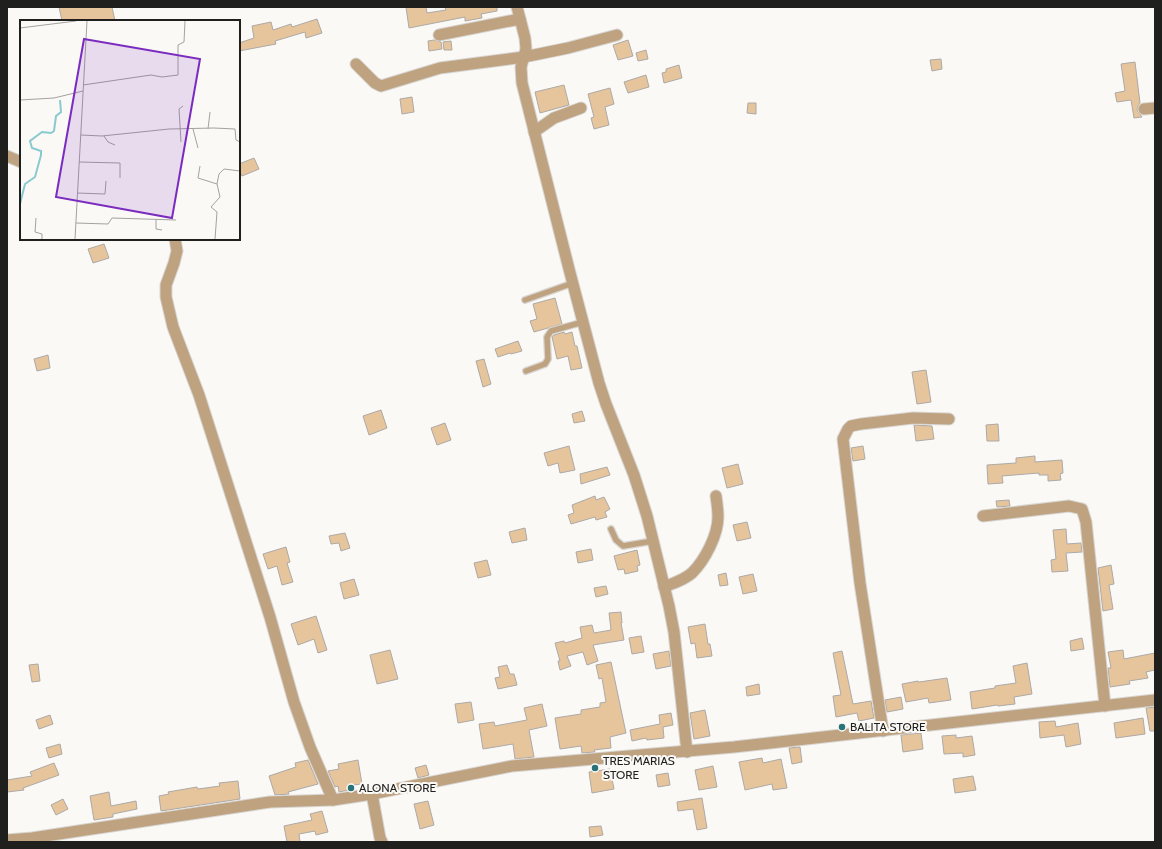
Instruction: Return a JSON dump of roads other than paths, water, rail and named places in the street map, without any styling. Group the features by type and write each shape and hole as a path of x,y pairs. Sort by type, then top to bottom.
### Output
{"street":[{"path":"517,7 525,38 524,57 521,67 522,83 534,132 604,397 634,475 653,541 669,606 674,632 687,752"},
{"path":"439,35 520,19"},
{"path":"356,64 375,83 381,86 440,68 524,57 568,48 617,35"},
{"path":"534,132 554,118 581,108"},
{"path":"7,156 20,162"},
{"path":"175,240 177,251 166,285 166,297 173,327 198,396 265,602 294,702 310,747 333,800"},
{"path":"883,730 860,583 842,439 851,426 861,424 913,418 949,419"},
{"path":"664,587 682,579 692,572 706,554 716,530 718,517 716,496"},
{"path":"983,516 1069,506 1082,509 1086,522 1106,706"},
{"path":"7,840 32,838 270,802 333,800 372,794 512,766 687,752 1155,700"},
{"path":"372,794 382,842"}],"lane":[{"path":"525,300 573,283"},
{"path":"526,371 545,364 548,359 547,338 551,331 583,322"},
{"path":"611,529 616,540 623,546 653,541"}],"place":[{"name":"BALITA STORE","path":"842,727"},
{"name":"TRES MARIAS STORE","path":"595,768"},
{"name":"ALONA STORE","path":"351,788"}]}
